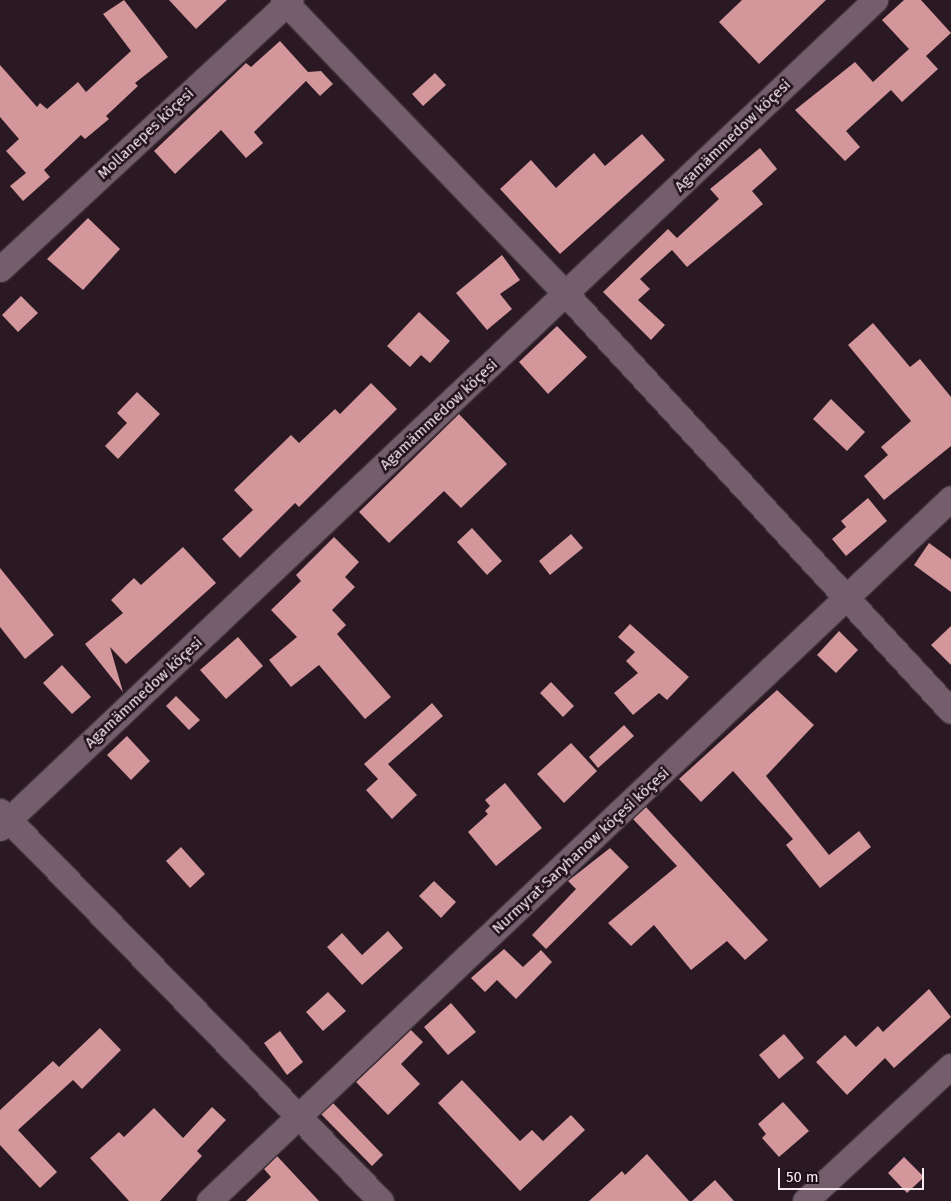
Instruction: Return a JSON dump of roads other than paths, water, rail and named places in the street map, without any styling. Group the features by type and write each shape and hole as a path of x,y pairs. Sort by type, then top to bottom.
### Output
{"street":[{"name":"Agamämmedow köçesi","path":"3,819 566,295 876,0"},
{"path":"287,1 566,295 846,601 951,711"},
{"name":"Mollanepes köçesi","path":"0,269 287,1"},
{"name":"Nurmyrat Saryhanow köçesi köçesi","path":"210,1201 846,601 951,498"},
{"path":"3,819 300,1116 381,1201"},
{"path":"805,1201 951,1066"}]}
